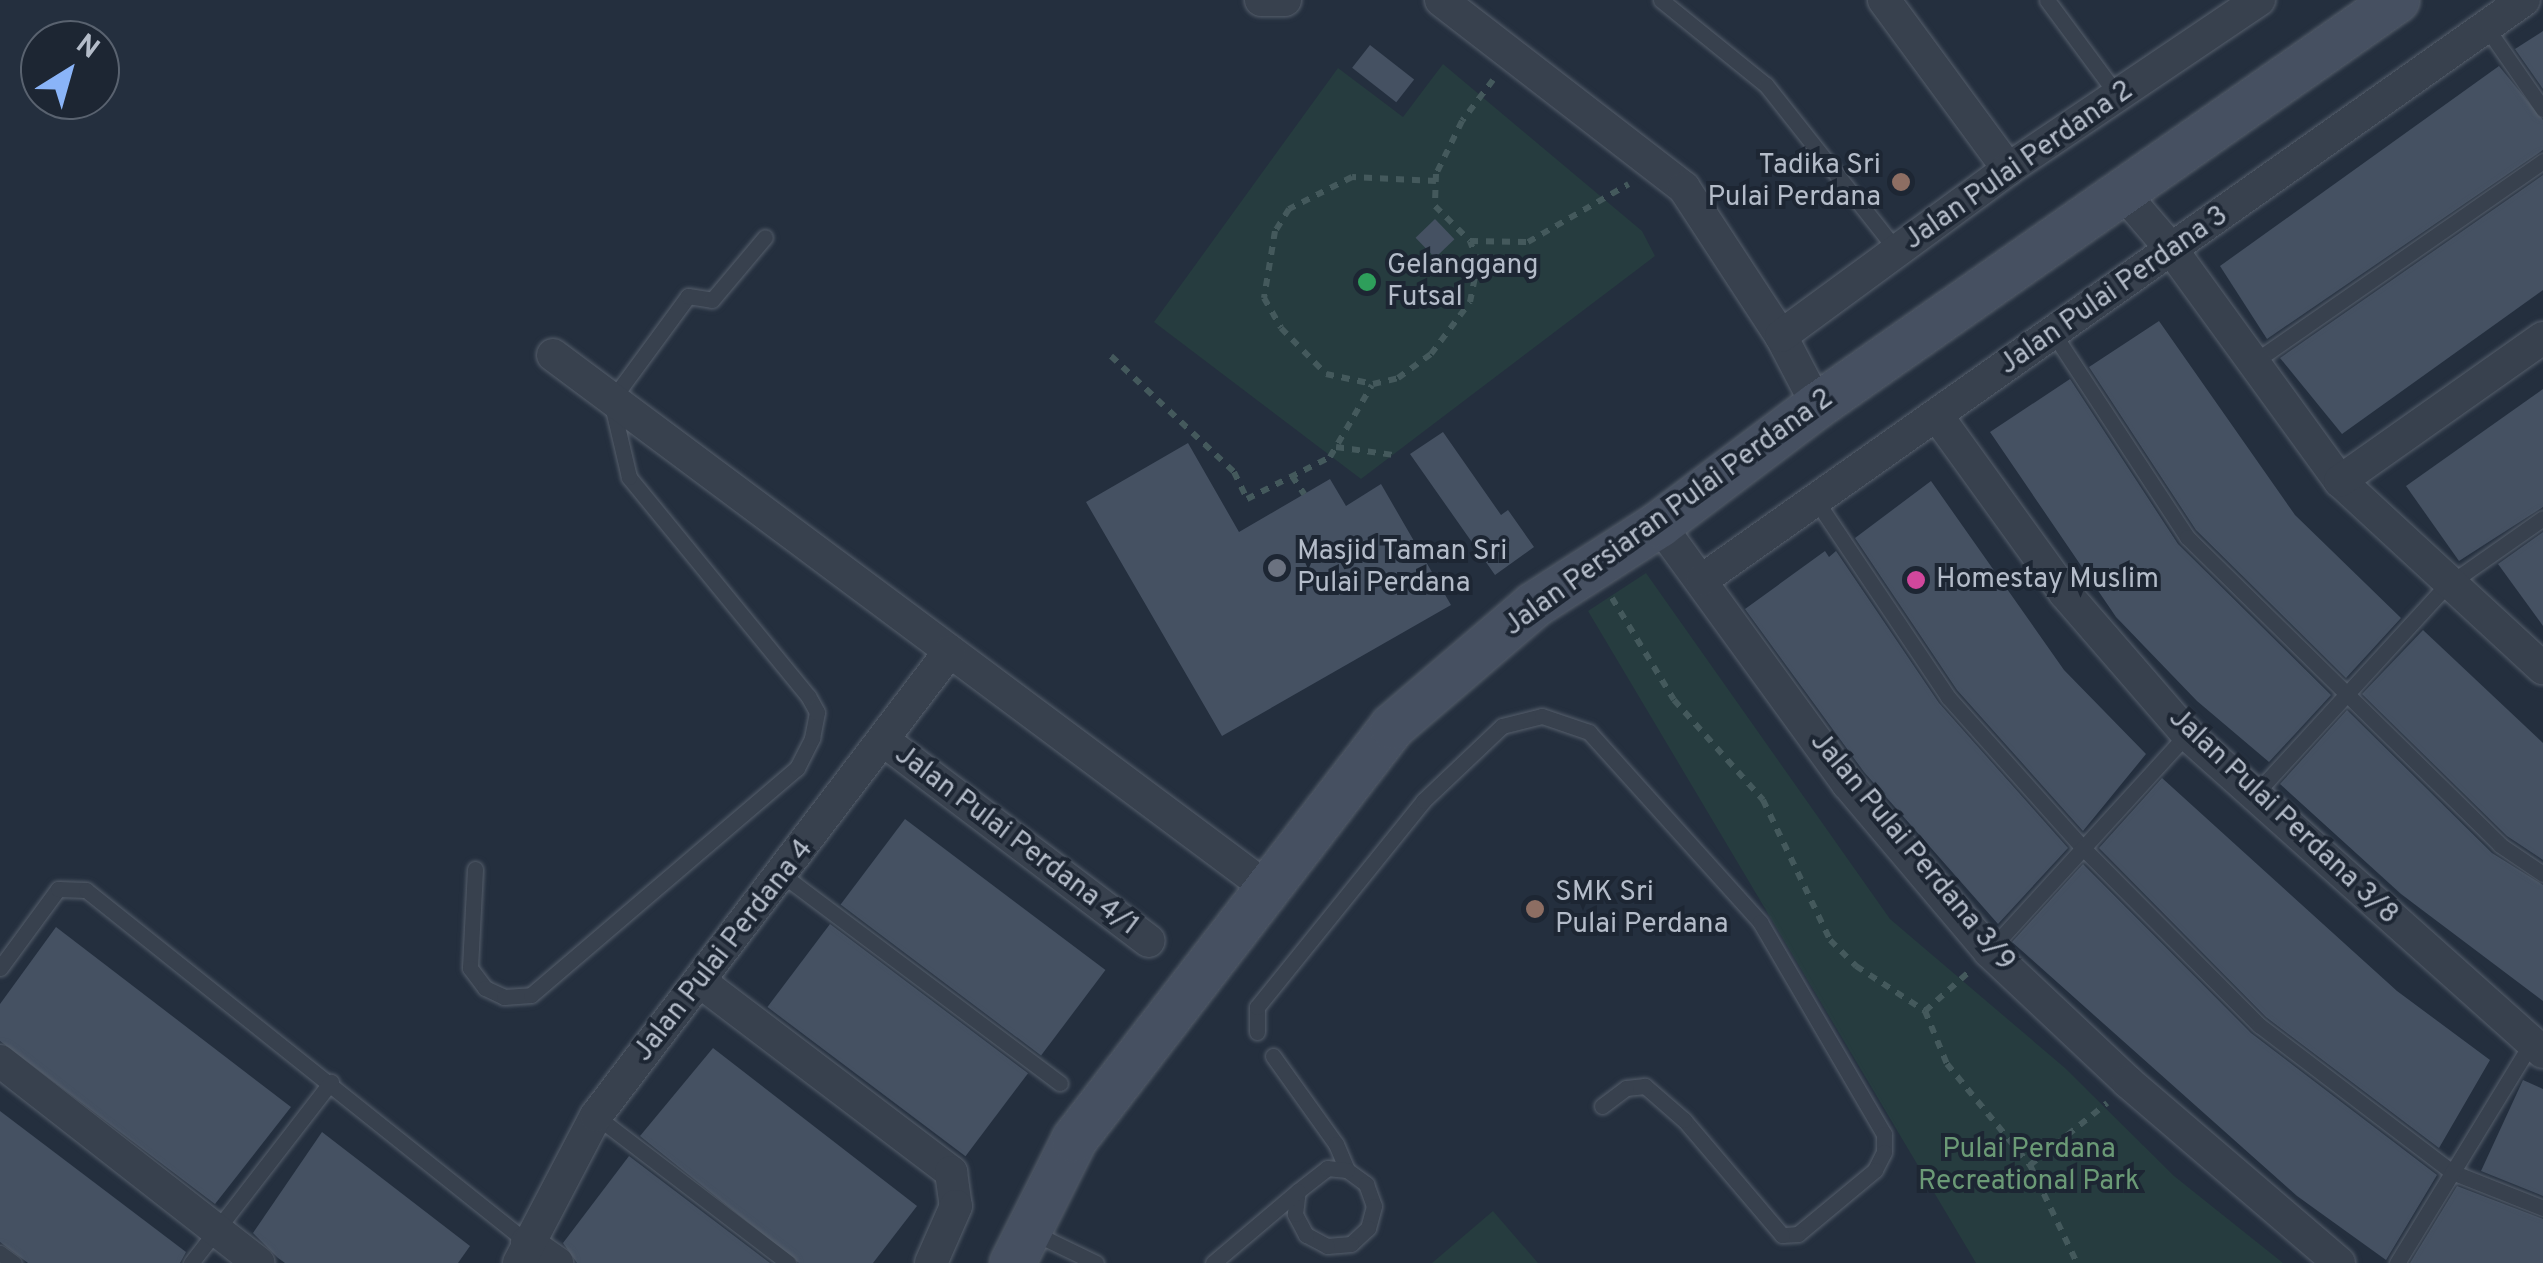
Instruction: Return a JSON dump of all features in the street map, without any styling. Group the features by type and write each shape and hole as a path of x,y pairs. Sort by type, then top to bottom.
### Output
{"street":[{"path":"1261,0 1285,0"},
{"path":"1441,0 1684,188 1781,336 1817,405"},
{"path":"1884,0 2008,169"},
{"name":"Jalan Pulai Perdana 2","path":"1781,336 2008,169 2118,96 2222,11 2259,0"},
{"name":"Jalan Persiaran Pulai Perdana 2","path":"1018,1245 1074,1139 1392,726 1534,605 1659,524 1817,405 2124,194 2396,0"},
{"name":"Jalan Pulai Perdana 3","path":"1702,580 1813,496 1938,417 2524,0"},
{"path":"2124,194 2172,250 2250,364 2340,481 2446,586 2543,668"},
{"path":"2340,481 2543,338"},
{"path":"552,355 1266,886"},
{"name":"Jalan Pulai Perdana 3/8","path":"1938,417 2065,592 2188,734 2257,792 2536,1049"},
{"name":"Jalan Pulai Perdana 3/9","path":"1659,524 1848,784 1988,951 2128,1082 2339,1263"},
{"name":"Jalan Pulai Perdana 4","path":"523,1252 596,1116 784,876 950,651"},
{"name":"Jalan Pulai Perdana 4/1","path":"884,740 1149,942"},
{"path":"702,983 951,1172 956,1206 933,1256"},
{"path":"0,1061 259,1263"},
{"path":"523,1252 557,1263"}],"lane":[{"path":"1660,0 1766,85 1897,251"},
{"path":"2048,0 2118,96"},
{"path":"2486,27 2543,109"},
{"path":"2250,364 2543,162"},
{"path":"475,869 470,968 485,988 504,997 531,996 797,768 812,738 817,712 808,696 629,477 611,401 688,296 712,300 765,236"},
{"path":"2054,333 2187,537 2500,845 2543,874"},
{"path":"1813,496 1948,697 2083,848 2260,1025 2452,1172 2543,1208"},
{"path":"2257,792 2446,586 2543,518"},
{"path":"1258,1032 1257,1007 1423,801 1502,726 1542,716 1589,732 1760,922 1884,1134 1884,1152 1875,1170 1798,1234 1782,1235 1684,1120 1645,1086 1626,1088 1602,1106"},
{"path":"1988,951 2188,734"},
{"path":"784,876 1060,1083"},
{"path":"0,968 52,896 77,886 330,1082 523,1252"},
{"path":"2397,1263 2452,1172 2536,1049"},
{"path":"1272,1056 1336,1144 1347,1170"},
{"path":"191,1263 330,1082"},
{"path":"596,1116 788,1263"},
{"path":"1213,1263 1298,1191 1328,1168 1347,1170 1366,1184 1374,1206 1368,1228 1351,1244 1327,1246 1306,1235 1295,1214 1298,1191"},
{"path":"1018,1245 1096,1263"},
{"path":"0,1253 14,1263"}],"path":[{"path":"1436,180 1352,177 1290,209 1275,231 1264,298 1281,328 1326,374 1373,384 1398,378 1431,354 1470,302 1478,262 1470,240 1436,206 1436,180 1462,120 1512,55"},
{"path":"1470,240 1528,242 1606,201 1654,165"},
{"path":"1111,356 1234,472 1247,499 1330,457 1373,384"},
{"path":"1336,447 1394,454"},
{"path":"1292,476 1304,494"},
{"path":"1590,569 1674,700 1763,800 1830,940 1856,966 1925,1011 1947,1064 2030,1166 2077,1263"},
{"path":"1925,1011 1988,951"},
{"path":"2030,1166 2128,1082"}],"green space":[{"path":"1443,64 1642,231 1655,256 1361,479 1154,322 1338,68 1403,117"},
{"name":"Pulai Perdana Recreational Park","path":"1646,573 1890,919 2065,1068 2174,1176 2283,1263 1976,1263 1588,611"},
{"path":"1493,1211 1538,1263 1432,1263"}],"building":[{"path":"2543,31 2543,89 2515,49"},
{"path":"1370,45 1414,79 1396,102 1352,68"},
{"path":"2499,66 2543,120 2543,150 2267,339 2220,266"},
{"path":"2543,175 2543,290 2342,434 2280,358"},
{"path":"1435,219 1454,239 1435,258 1416,238"},
{"path":"2159,321 2295,515 2401,618 2346,678 2196,530 2089,367"},
{"path":"2070,379 2178,544 2331,695 2269,762 2197,701 2116,617 1990,432"},
{"path":"2543,389 2543,507 2459,561 2406,486"},
{"path":"1443,432 1501,515 1508,510 1534,547 1495,575 1410,454"},
{"name":"Masjid Taman Sri Pulai Perdana","path":"1188,443 1239,532 1330,479 1346,506 1381,484 1451,605 1222,736 1086,502"},
{"path":"1931,481 2064,670 2146,754 2083,831 1957,690 1855,538"},
{"path":"2543,532 2543,626 2498,564"},
{"path":"1825,551 1829,557 1836,551 1939,703 2068,848 1998,924 1864,772 1745,609"},
{"path":"2423,630 2543,743 2543,860 2507,836 2362,694"},
{"path":"2347,710 2492,853 2543,885 2543,1001 2401,894 2280,784"},
{"path":"2162,778 2397,991 2490,1060 2439,1148 2266,1017 2099,848"},
{"path":"905,819 1105,970 1041,1056 841,904"},
{"path":"2083,864 2251,1033 2437,1175 2386,1260 2297,1196 2012,942"},
{"path":"830,924 1028,1073 965,1156 767,1007"},
{"path":"56,927 291,1107 215,1204 0,1041 0,1004"},
{"path":"713,1048 917,1206 873,1263 799,1263 640,1136"},
{"path":"2523,1080 2543,1089 2543,1196 2481,1171"},
{"path":"0,1111 186,1252 180,1263 28,1263 0,1242"},
{"path":"322,1132 470,1246 458,1263 285,1263 278,1258 253,1233"},
{"path":"629,1156 770,1263 577,1263 563,1243"},
{"path":"2457,1186 2543,1219 2543,1263 2410,1263"}],"place":[{"name":"Tadika Sri Pulai Perdana","path":"1901,182"},
{"name":"Gelanggang Futsal","path":"1367,282"},
{"name":"Masjid Taman Sri Pulai Perdana","path":"1277,568"},
{"name":"Homestay Muslim","path":"1916,580"},
{"name":"SMK Sri Pulai Perdana","path":"1535,909"}]}
